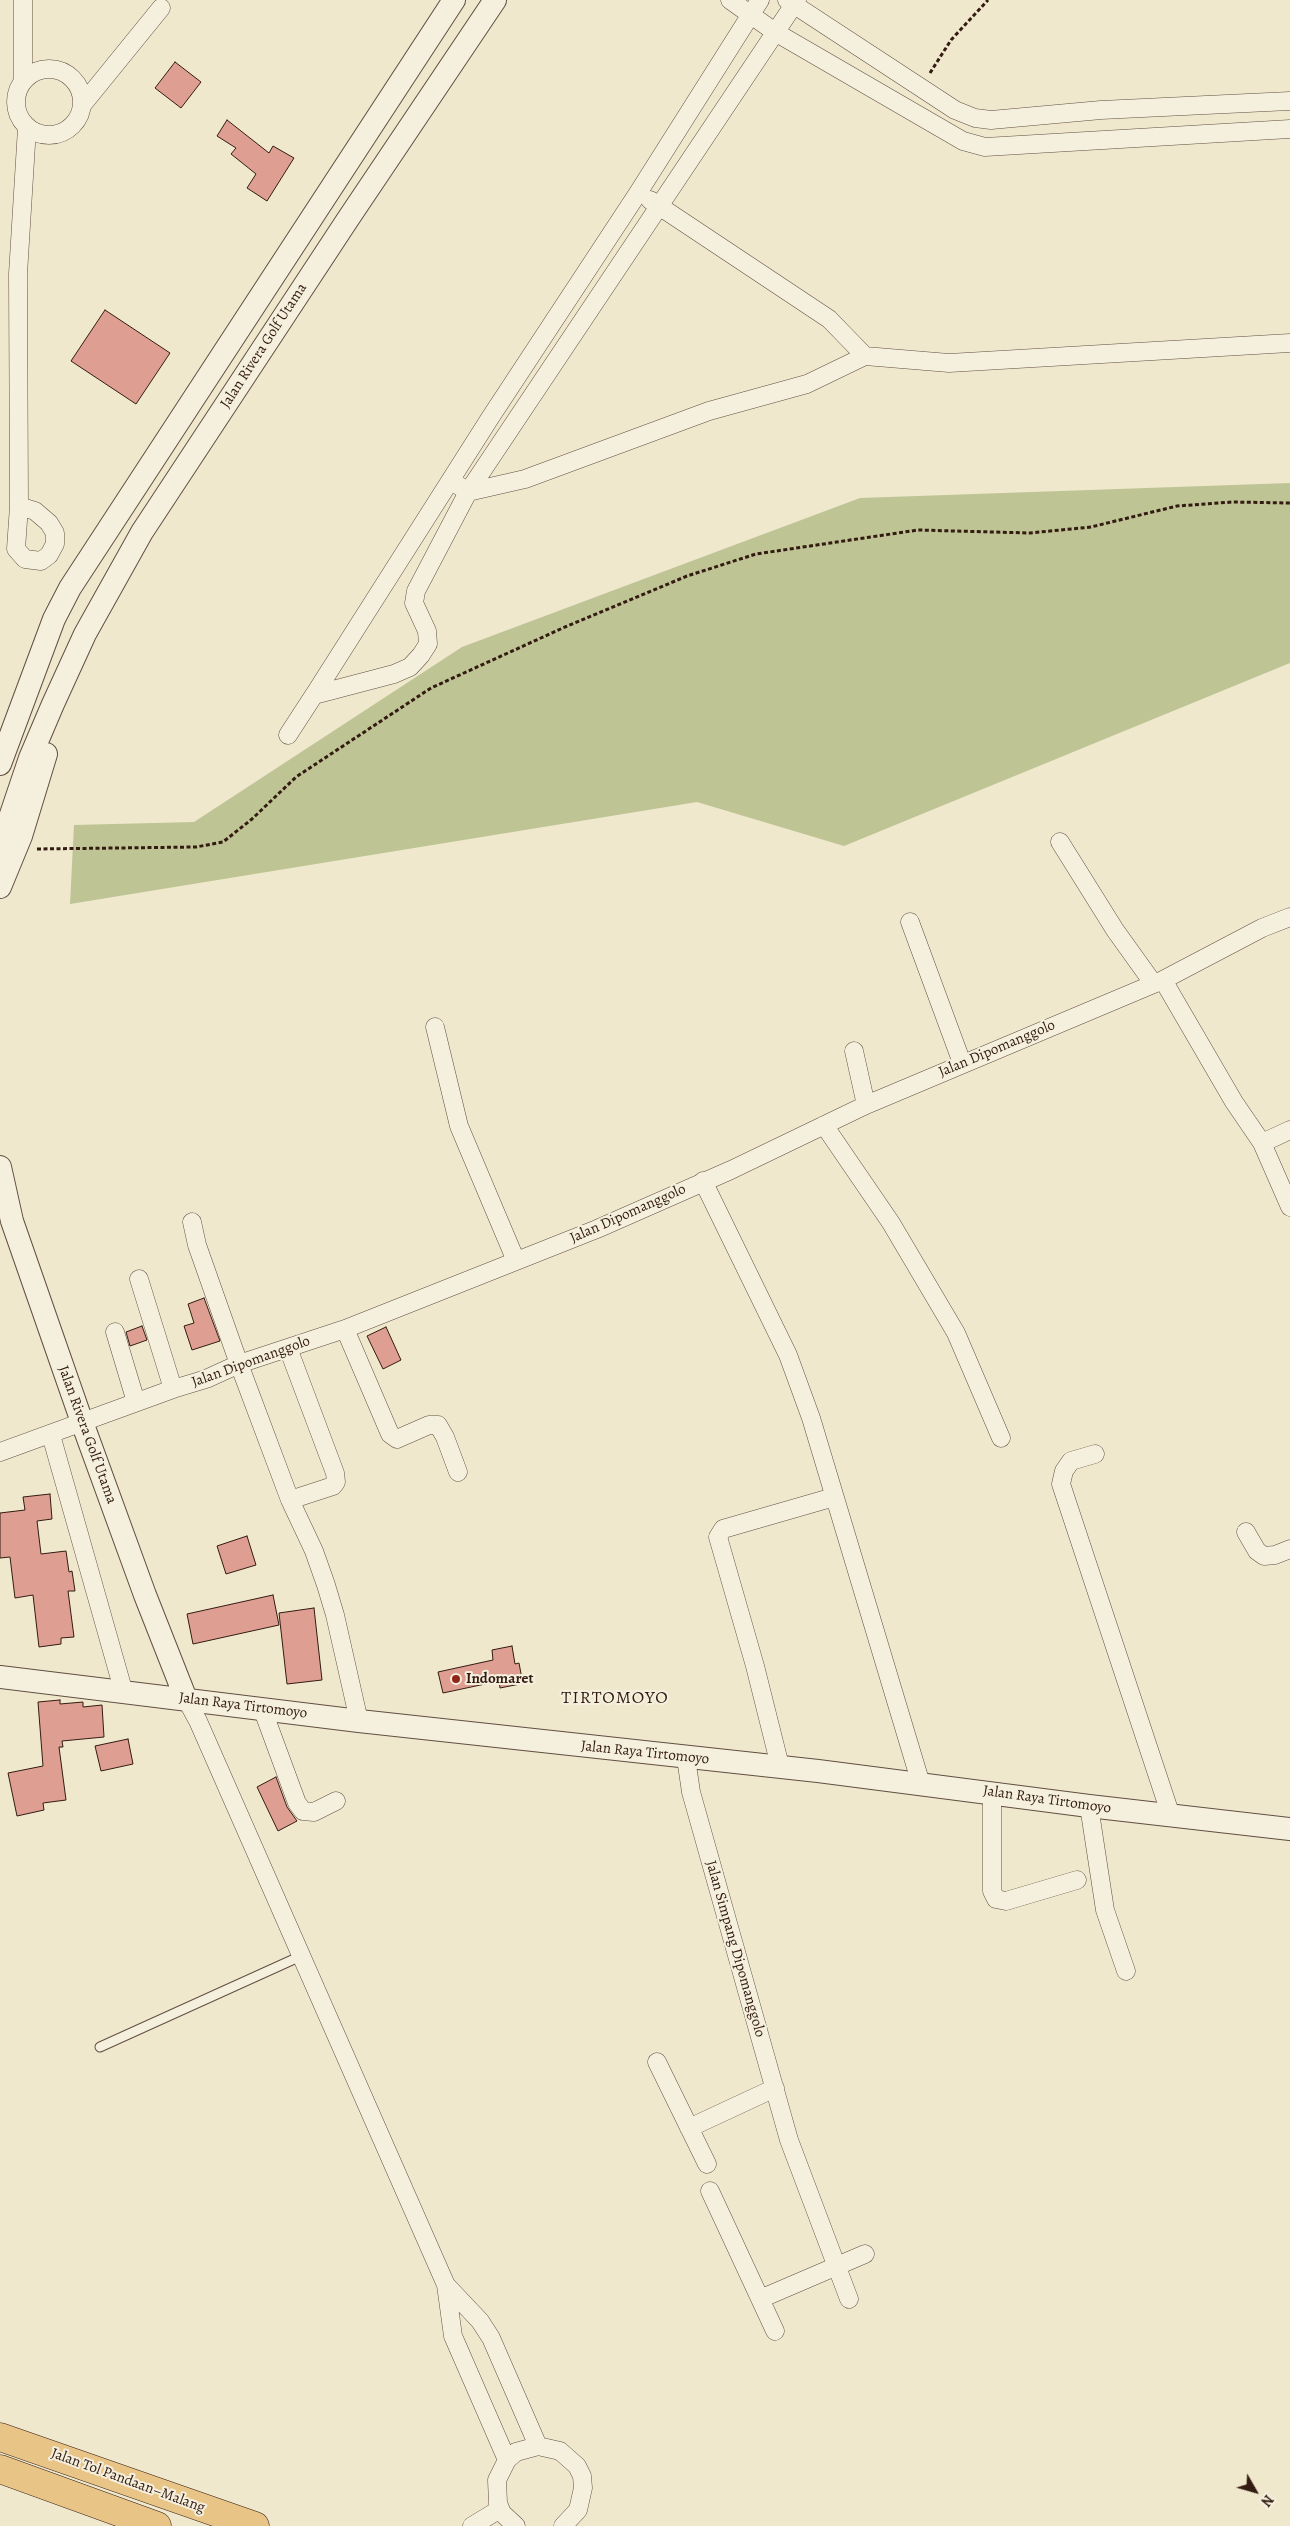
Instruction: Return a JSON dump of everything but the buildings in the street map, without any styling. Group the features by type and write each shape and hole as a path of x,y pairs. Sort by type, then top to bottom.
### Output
{"highway":[{"name":"Jalan Tol Pandaan–Malang","path":"0,2437 255,2526"},
{"path":"0,2469 157,2526"}],"street":[{"path":"23,0 23,81"},
{"name":"Jalan Rivera Golf Utama","path":"0,764 54,619 70,588 454,0"},
{"name":"Jalan Rivera Golf Utama","path":"0,887 8,848 44,765 53,704 85,634 142,532 495,0"},
{"path":"730,0 755,7 775,32 963,141 985,147 1290,129"},
{"path":"314,695 394,674 410,666 421,655 428,644 427,631 414,603 416,590 468,492 775,32 793,2 954,110 975,118 991,120 1100,110 1290,101"},
{"path":"288,735 452,481 490,418 638,193 755,7"},
{"path":"27,128 42,134 61,133 76,122 83,104 161,8"},
{"path":"19,506 18,284 27,128 16,108 18,90 23,81 38,70 47,68 66,72 79,86 83,104"},
{"path":"1020,118 1022,145"},
{"path":"638,193 659,205 829,319 865,356"},
{"path":"452,481 468,492 525,479 709,411 807,384 865,356 949,363 1290,344"},
{"path":"54,619 85,634"},
{"name":"Jalan Rivera Golf Utama","path":"0,818 29,722 25,693"},
{"path":"1060,842 1115,930 1158,982 1262,1143 1290,1207"},
{"name":"Jalan Dipomanggolo","path":"0,1452 51,1435 136,1402 206,1379 239,1364 345,1329 597,1229 703,1180 731,1170 866,1105 1158,982 1262,928 1290,917"},
{"path":"910,922 962,1063"},
{"path":"435,1028 459,1126 516,1261"},
{"path":"854,1051 866,1105"},
{"path":"824,1124 891,1223 956,1333 1000,1438"},
{"path":"1262,1143 1290,1130"},
{"name":"Jalan Rivera Golf Utama","path":"0,1167 12,1221 82,1422 145,1595 186,1699"},
{"path":"703,1180 788,1355 812,1418 921,1784"},
{"path":"192,1222 197,1245 239,1364 290,1500 314,1551 326,1585 335,1614 359,1721"},
{"path":"139,1279 173,1389"},
{"path":"345,1329 390,1434 397,1439 429,1424 438,1425 445,1436 458,1472"},
{"path":"115,1332 136,1402"},
{"path":"288,1348 335,1473 336,1482 332,1486 290,1500"},
{"path":"51,1435 124,1693"},
{"path":"1095,1454 1071,1461 1064,1471 1061,1484 1171,1816"},
{"path":"780,1766 755,1666 718,1537 722,1529 834,1497"},
{"path":"1246,1532 1257,1551 1264,1556 1275,1555 1290,1549"},
{"name":"Jalan Raya Tirtomoyo","path":"0,1677 359,1721 686,1758 780,1766 1089,1806 1290,1829"},
{"path":"186,1699 198,1721 446,2285 453,2336 507,2460"},
{"path":"262,1708 298,1803 303,1811 314,1812 336,1802"},
{"name":"Jalan Simpang Dipomanggolo","path":"686,1758 694,1802 789,2140 849,2300"},
{"path":"992,1793 992,1890 996,1899 1006,1901 1077,1880"},
{"path":"1089,1806 1105,1910 1126,1971"},
{"path":"657,2062 706,2164"},
{"path":"689,2128 775,2088"},
{"path":"710,2191 775,2331"},
{"path":"760,2299 865,2254"},
{"path":"446,2285 480,2321 491,2338 538,2446"},
{"path":"516,2526 500,2508 496,2491 497,2480 507,2460 516,2452 538,2446 560,2451 573,2462 582,2476 583,2488 578,2510 563,2526"},
{"path":"472,2526 500,2508"}],"lane":[{"path":"100,2048 301,1956"}],"path":[{"path":"922,87 951,40 988,0"},
{"path":"8,848 196,847 223,842 252,819 296,777 431,688 565,627 687,576 756,554 918,530 1030,532 1091,527 1177,506 1233,502 1290,503"}],"green space":[{"path":"1290,483 1290,663 844,846 697,802 70,904 74,825 194,822 462,647 860,498"}],"place":[{"name":"Indomaret","path":"456,1679"}],"district":[{"name":"TIRTOMOYO","path":"615,1699"}]}
